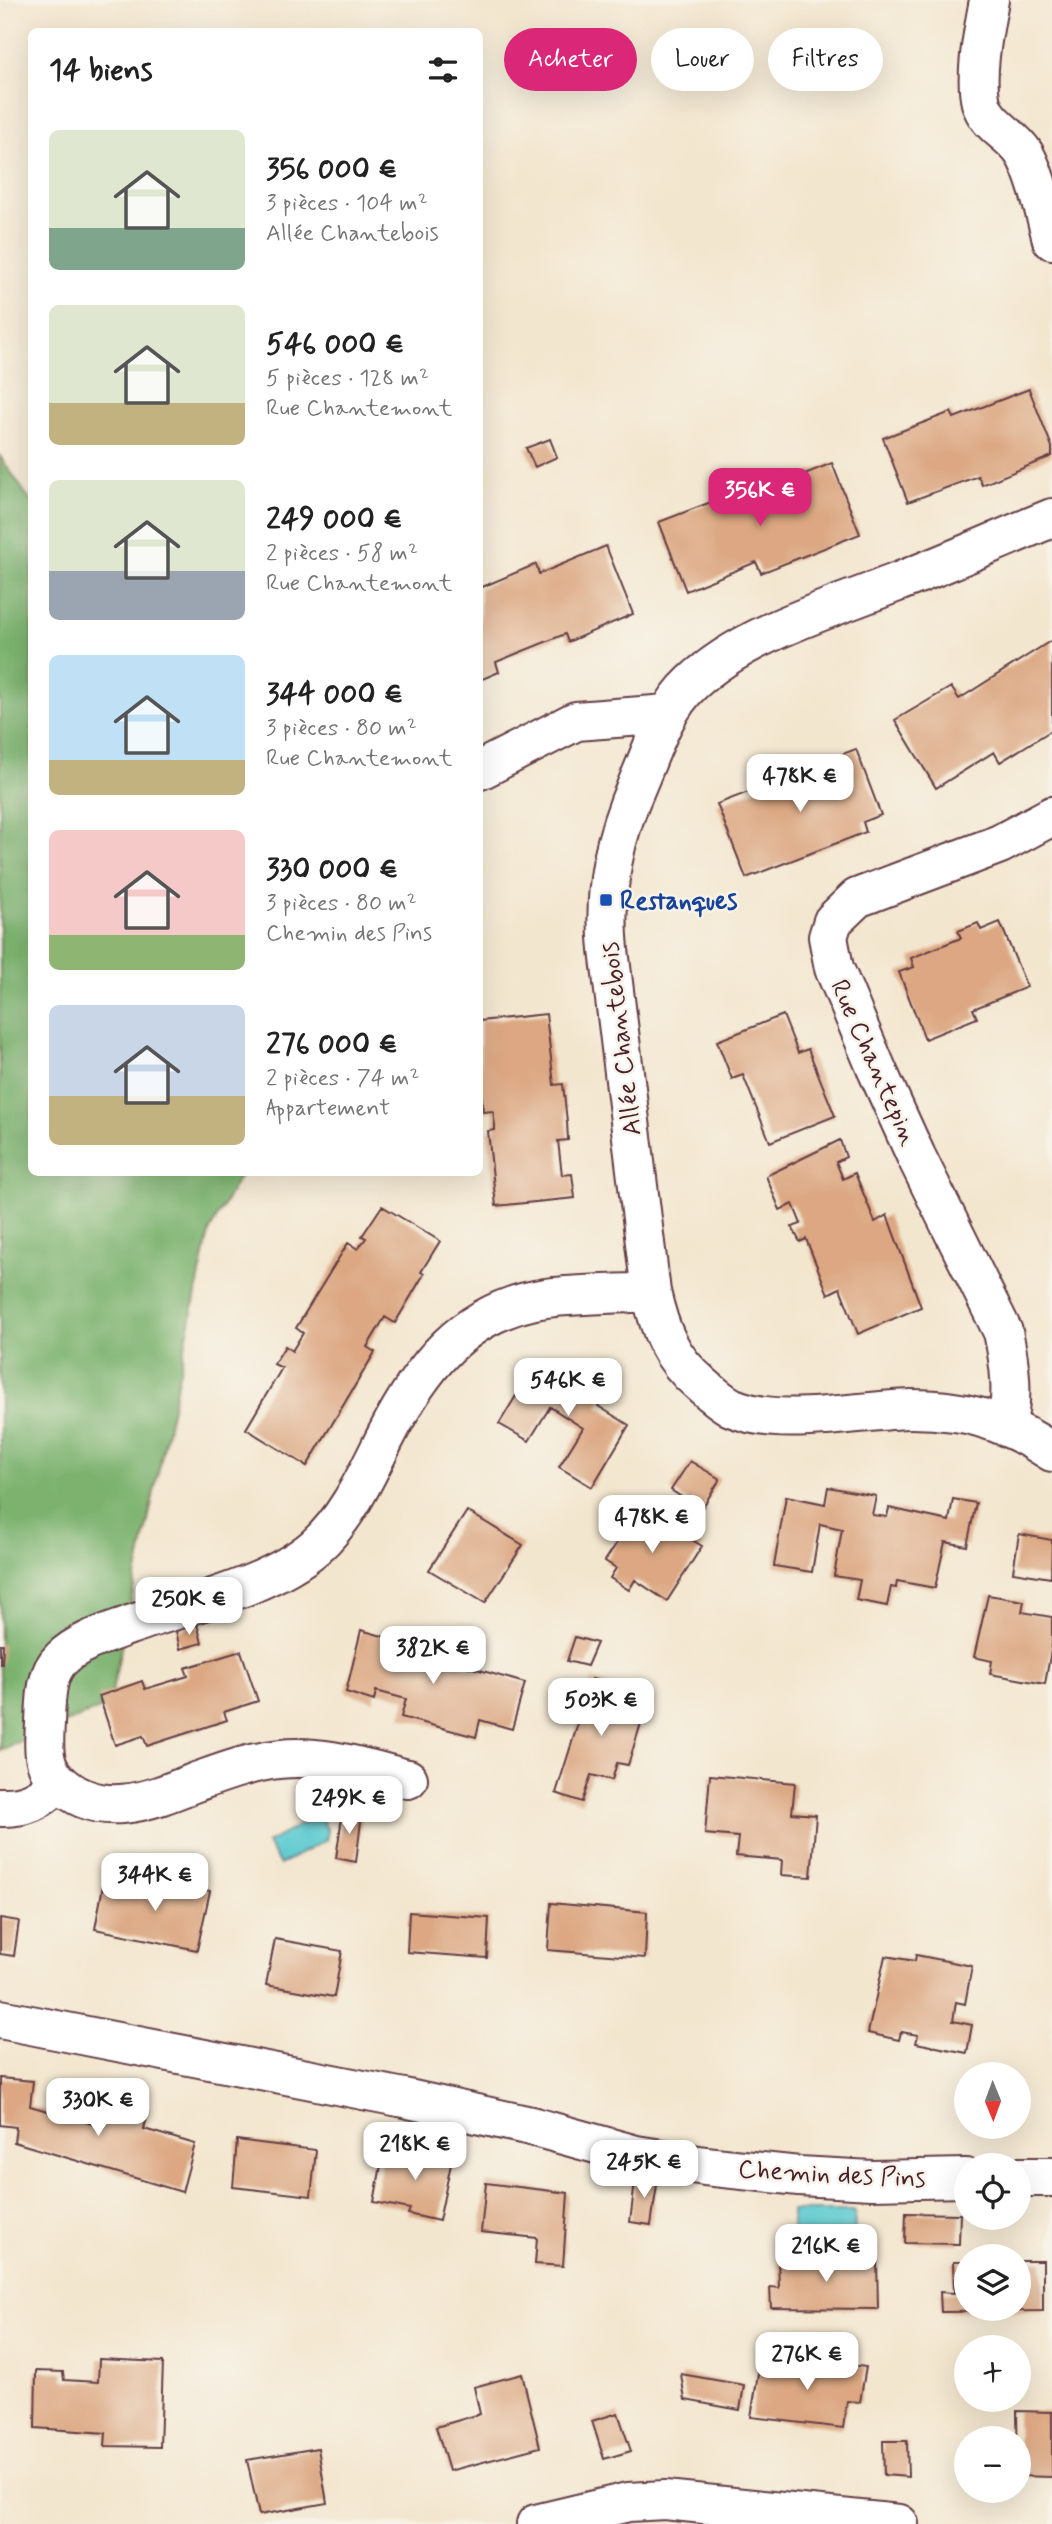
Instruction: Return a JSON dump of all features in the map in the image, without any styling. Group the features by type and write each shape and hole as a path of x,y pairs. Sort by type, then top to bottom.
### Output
{"street":[{"path":"989,0 982,34 979,88 981,104 987,117 1013,139 1025,155 1052,240"},
{"name":"Allée Chantebois","path":"1052,518 774,631 715,663 690,685 668,714 631,797 611,860 606,900 609,950 651,1292 658,1322 667,1344 696,1380 730,1406 752,1413 798,1417 912,1409 957,1412 1006,1427 1052,1452"},
{"path":"483,768 576,722 668,714"},
{"name":"Rue Chantepin","path":"1006,1427 1011,1381 1003,1332 916,1156 877,1070 834,968 828,937 833,921 857,898 1000,844 1052,816"},
{"path":"408,1779 337,1762 302,1757 282,1758 254,1762 135,1804 114,1805 78,1797 58,1782 48,1769 44,1742 47,1693 52,1672 61,1659 82,1644 249,1585 282,1571 314,1548 347,1507 405,1399 424,1371 440,1351 464,1333 501,1312 545,1298 651,1292"},
{"path":"0,1807 29,1804 50,1791 58,1782"},
{"name":"Chemin des Pins","path":"0,2018 404,2098 531,2126 647,2157 799,2176 872,2180 954,2178"},
{"path":"1031,2177 1052,2177"},
{"path":"536,2524 628,2502 665,2500 900,2524"}],"green space":[{"path":"0,456 28,497 28,1176 239,1176 209,1232 109,1705 0,1750"}],"water":[{"path":"319,1814 328,1831 326,1840 280,1865 267,1843"},
{"path":"792,2211 855,2211 854,2244 792,2242"}],"building":[{"path":"1029,389 1052,447 1052,456 982,485 978,476 908,502 883,438 951,412 954,418"},
{"path":"550,439 557,457 535,467 526,448"},
{"path":"832,463 860,534 761,573 756,562 686,591 659,522 729,495 733,503"},
{"path":"606,546 633,614 568,642 565,634 496,662 499,672 483,679 483,587 536,564 539,574"},
{"path":"1052,640 1052,730 1000,762 994,752 936,788 895,720 951,687 959,699"},
{"path":"856,749 881,815 863,822 866,832 746,878 717,804 785,778 787,783 822,770 818,763"},
{"path":"1000,922 1027,987 973,1009 977,1018 925,1039 899,972 914,967 911,958 961,938 958,931 978,923 981,930"},
{"path":"546,1014 554,1085 563,1084 567,1122 568,1140 558,1141 562,1175 572,1174 575,1198 496,1206 488,1131 495,1130 495,1125 493,1111 483,1112 483,1021"},
{"path":"783,1015 798,1053 808,1049 835,1116 770,1142 743,1075 732,1079 717,1041"},
{"path":"840,1140 846,1157 836,1162 843,1179 855,1173 875,1222 887,1215 921,1307 858,1334 840,1288 828,1294 806,1239 800,1242 792,1227 801,1224 793,1204 780,1210 766,1176"},
{"path":"382,1206 440,1241 395,1323 385,1317 367,1347 375,1352 307,1466 246,1429 282,1368 274,1364 285,1346 292,1351 303,1333 296,1328 316,1295 348,1243 358,1249 366,1238 362,1236"},
{"path":"537,1361 550,1370 555,1362 605,1393 598,1406 629,1425 592,1487 559,1467 583,1428 550,1407 529,1441 499,1424"},
{"path":"690,1461 720,1479 701,1510 671,1490"},
{"path":"828,1487 876,1496 872,1515 887,1517 889,1508 949,1521 953,1499 976,1503 967,1546 945,1542 935,1588 897,1581 896,1588 891,1587 887,1606 856,1600 860,1580 834,1576 842,1529 820,1524 812,1572 774,1566 786,1496 825,1504"},
{"path":"639,1508 702,1546 667,1601 635,1580 629,1590 610,1578 616,1568 605,1561"},
{"path":"467,1511 523,1545 485,1603 429,1570"},
{"path":"1019,1534 1052,1540 1051,1578 1013,1572"},
{"path":"988,1595 1024,1601 1022,1612 1052,1617 1052,1645 1045,1684 990,1674 992,1661 974,1657"},
{"path":"197,1624 202,1643 180,1649 176,1631"},
{"path":"361,1630 421,1647 419,1657 441,1662 444,1651 465,1658 462,1665 525,1683 512,1729 480,1720 476,1737 401,1717 406,1699 376,1691 374,1701 346,1692"},
{"path":"575,1637 597,1643 587,1666 567,1661"},
{"path":"0,1644 3,1644 2,1664 0,1664"},
{"path":"241,1651 258,1701 224,1712 227,1720 147,1746 143,1736 115,1745 99,1696 142,1681 145,1689 188,1676 185,1668"},
{"path":"592,1679 639,1692 632,1717 642,1720 628,1765 617,1763 612,1780 591,1775 582,1802 556,1793"},
{"path":"710,1775 795,1783 792,1813 816,1815 811,1877 781,1875 782,1860 736,1856 738,1837 705,1834"},
{"path":"343,1810 362,1813 356,1862 336,1858"},
{"path":"147,1878 210,1891 197,1950 95,1929 103,1886 145,1893"},
{"path":"551,1903 647,1912 645,1958 548,1950"},
{"path":"409,1912 489,1918 487,1958 407,1952"},
{"path":"0,1918 19,1921 14,1956 0,1954"},
{"path":"275,1939 342,1951 334,1997 266,1985"},
{"path":"916,1955 972,1966 965,2004 956,2002 953,2021 972,2025 967,2053 916,2043 918,2035 901,2032 899,2040 868,2033 885,1956 915,1961"},
{"path":"0,2078 33,2081 30,2106 103,2127 111,2101 148,2112 144,2129 195,2144 182,2192 14,2142 16,2127 0,2125"},
{"path":"237,2140 316,2150 311,2196 233,2187"},
{"path":"407,2145 453,2154 439,2221 408,2214 410,2209 374,2202 383,2155 404,2159"},
{"path":"636,2174 658,2178 651,2225 630,2222"},
{"path":"486,2183 568,2193 563,2266 535,2264 537,2238 481,2232"},
{"path":"906,2213 954,2214 954,2230 959,2230 959,2244 905,2243"},
{"path":"778,2258 877,2260 878,2309 771,2308 770,2287 779,2288"},
{"path":"1031,2261 1043,2261 1043,2311 1031,2311"},
{"path":"940,2292 954,2293 954,2312 941,2312"},
{"path":"803,2358 866,2367 860,2402 847,2401 843,2428 751,2417 760,2361 802,2368"},
{"path":"99,2359 163,2362 160,2447 105,2446 106,2433 35,2428 36,2371 63,2372 64,2380 98,2382"},
{"path":"522,2374 540,2447 449,2471 436,2427 480,2414 474,2387"},
{"path":"681,2374 744,2385 740,2410 685,2400"},
{"path":"1017,2412 1052,2412 1052,2477 1031,2476 1031,2426 1017,2426"},
{"path":"618,2413 631,2451 604,2459 592,2421"},
{"path":"883,2441 907,2441 908,2477 884,2475"},
{"path":"318,2448 327,2503 259,2515 247,2460"}],"place":[{"name":"Restanques","path":"606,900"}]}
